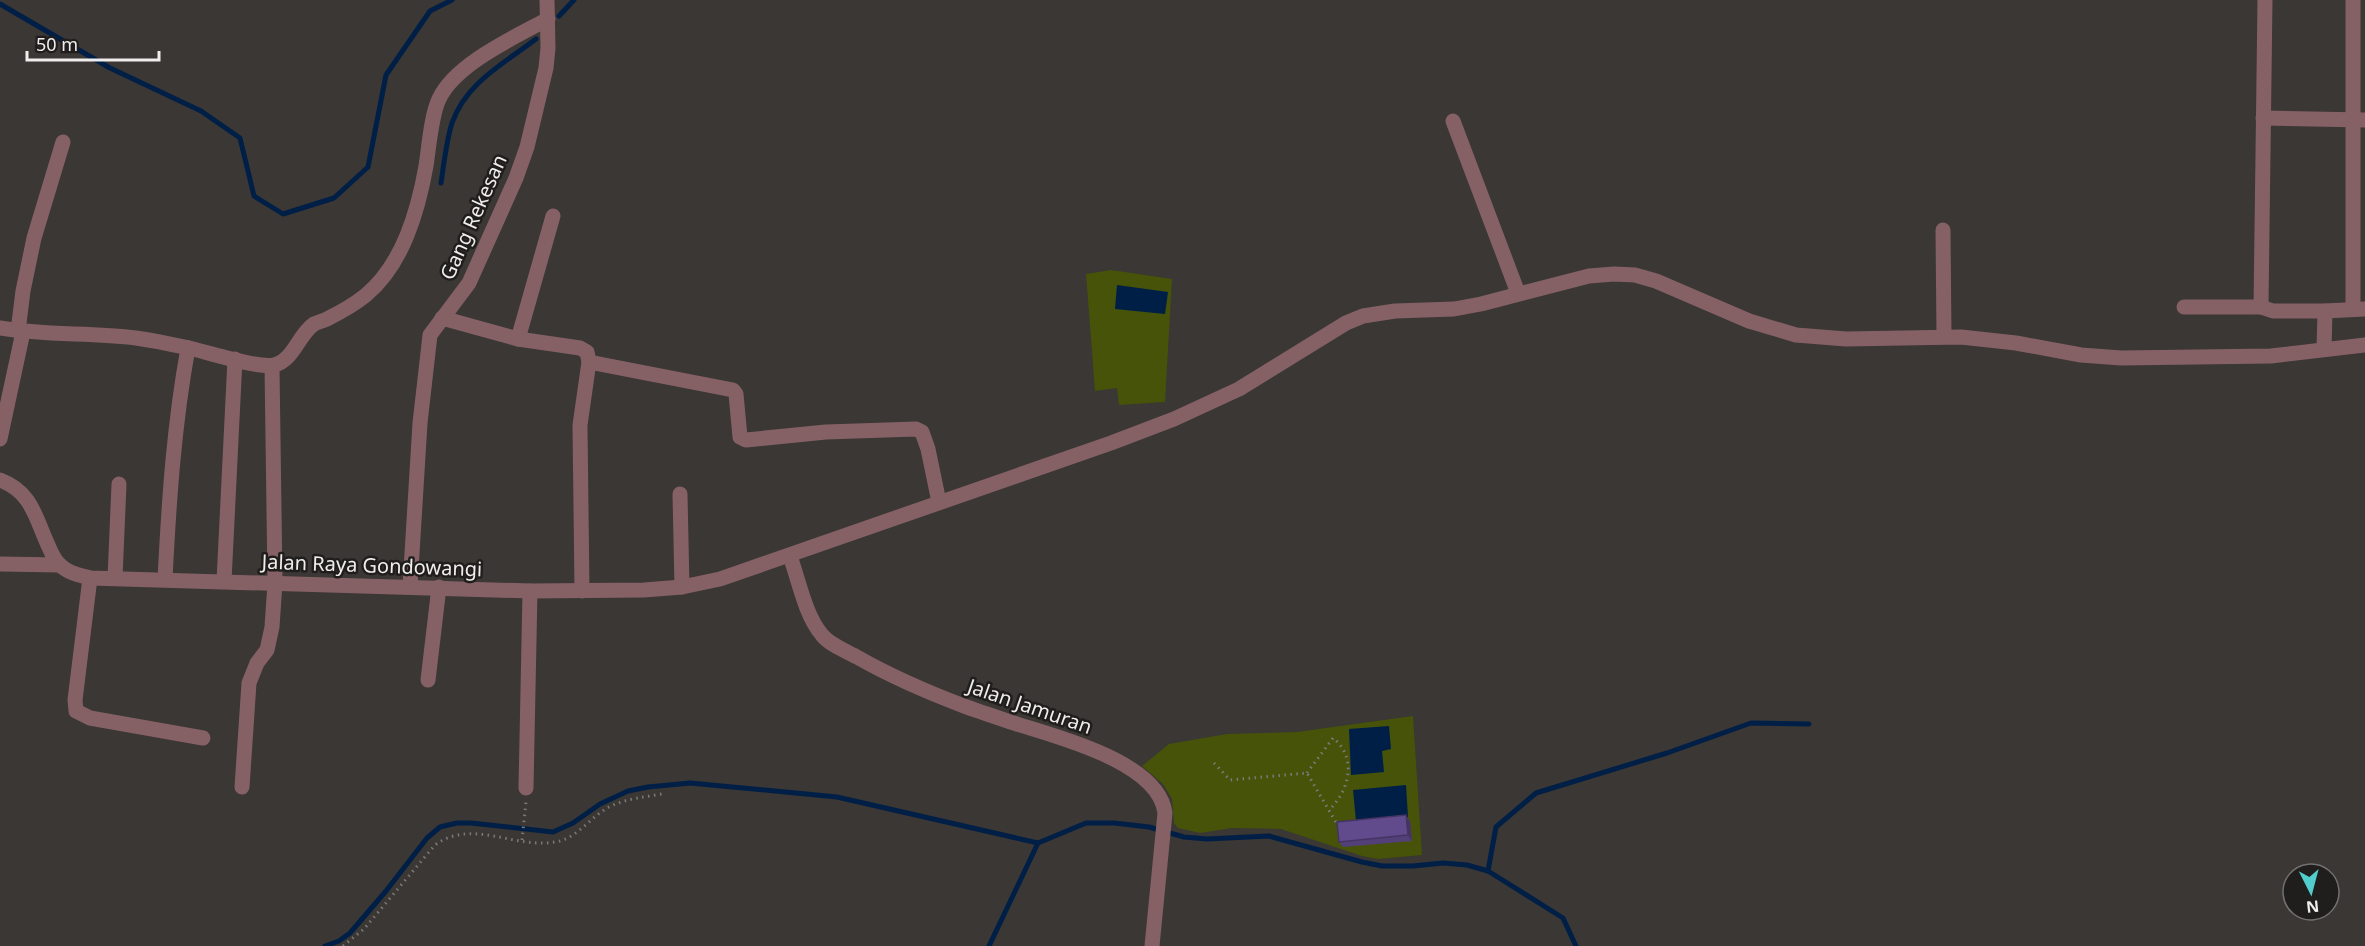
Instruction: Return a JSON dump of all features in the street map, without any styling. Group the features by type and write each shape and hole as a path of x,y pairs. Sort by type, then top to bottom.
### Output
{"street":[{"name":"Gang Rekesan","path":"410,586 420,423 430,335 469,283 519,168 541,92 548,48 547,0"},
{"path":"2261,307 2265,0"},
{"path":"2184,308 2261,307 2273,311 2359,309 2359,38 2353,0"},
{"path":"0,328 135,338 259,365 272,366 283,361 315,323 326,320 366,295 388,269 408,234 422,188 439,99 450,84 472,63 503,43 548,20"},
{"path":"2263,118 2359,119"},
{"path":"1453,121 1518,293"},
{"path":"0,439 21,331 23,291 34,238 63,142"},
{"path":"518,339 554,216"},
{"path":"1943,230 1944,336"},
{"name":"Jalan Raya Gondowangi","path":"60,565 69,571 90,578 530,591 682,587 720,579 1112,443 1174,419 1239,388 1346,323 1363,316 1395,311 1454,309 1589,276 1635,275 1656,281 1749,321 1796,335 1846,339 1944,336 2016,343 2081,355 2121,358 2271,356 2365,345"},
{"path":"2324,349 2325,311"},
{"path":"442,318 518,339 580,348 588,352 589,362 580,425 582,591"},
{"path":"165,579 170,476 178,401 188,348"},
{"path":"224,581 235,358"},
{"path":"589,362 733,390 736,394 740,437 746,440 826,432 916,429 922,432 928,450 939,502"},
{"path":"242,787 249,683 257,663 267,650 272,627 275,583 272,366"},
{"path":"0,480 11,484 23,494 35,514 52,555 60,565"},
{"path":"115,578 118,484"},
{"path":"680,494 682,587"},
{"name":"Jalan Jamuran","path":"790,555 814,624 824,637 915,688 1019,725 1075,741 1111,757 1155,788 1164,804 1165,813 1152,946"},
{"path":"0,564 60,565"},
{"path":"90,578 75,700 76,711 90,718 203,738"},
{"path":"428,680 439,587"},
{"path":"526,788 530,591"}],"path":[{"path":"1215,763 1230,780 1307,773 1333,738 1338,742 1346,758 1348,780 1339,801 1329,810"},
{"path":"1307,773 1337,824"},
{"path":"343,946 364,929 435,845 445,838 466,832 521,841 557,842 579,830 608,808 634,798 662,794"},
{"path":"521,841 525,823"}],"green space":[{"path":"1111,270 1172,279 1165,402 1119,405 1117,388 1095,391 1086,274"},
{"path":"1413,716 1422,855 1378,859 1362,856 1281,829 1232,828 1200,833 1178,828 1174,823 1172,799 1163,784 1142,766 1169,744 1227,734 1297,732"}],"water":[{"path":"1117,285 1168,292 1165,314 1115,309"},
{"path":"1389,726 1391,749 1382,751 1384,772 1351,775 1349,729"},
{"path":"1406,785 1408,817 1356,821 1353,790"}],"building":[{"path":"1406,815 1408,835 1339,842 1337,822"}],"waterway":[{"path":"0,4 110,68 201,111 240,138 254,196 283,214 334,198 368,167 386,75 430,11 452,0"},
{"path":"559,16 574,0"},
{"path":"441,183 452,123 458,109 476,85 487,75 536,39"},
{"path":"1488,871 1496,827 1536,793 1667,753 1751,723 1809,724"},
{"path":"325,946 339,941 350,933 427,838 440,827 471,823 553,832 573,823 600,804 628,791 690,783 837,797 1038,843 1086,823 1114,823 1149,827 1184,837 1207,839 1269,836 1382,866 1443,863 1467,865 1488,871 1563,918 1576,946"},
{"path":"989,946 1038,843"}]}
